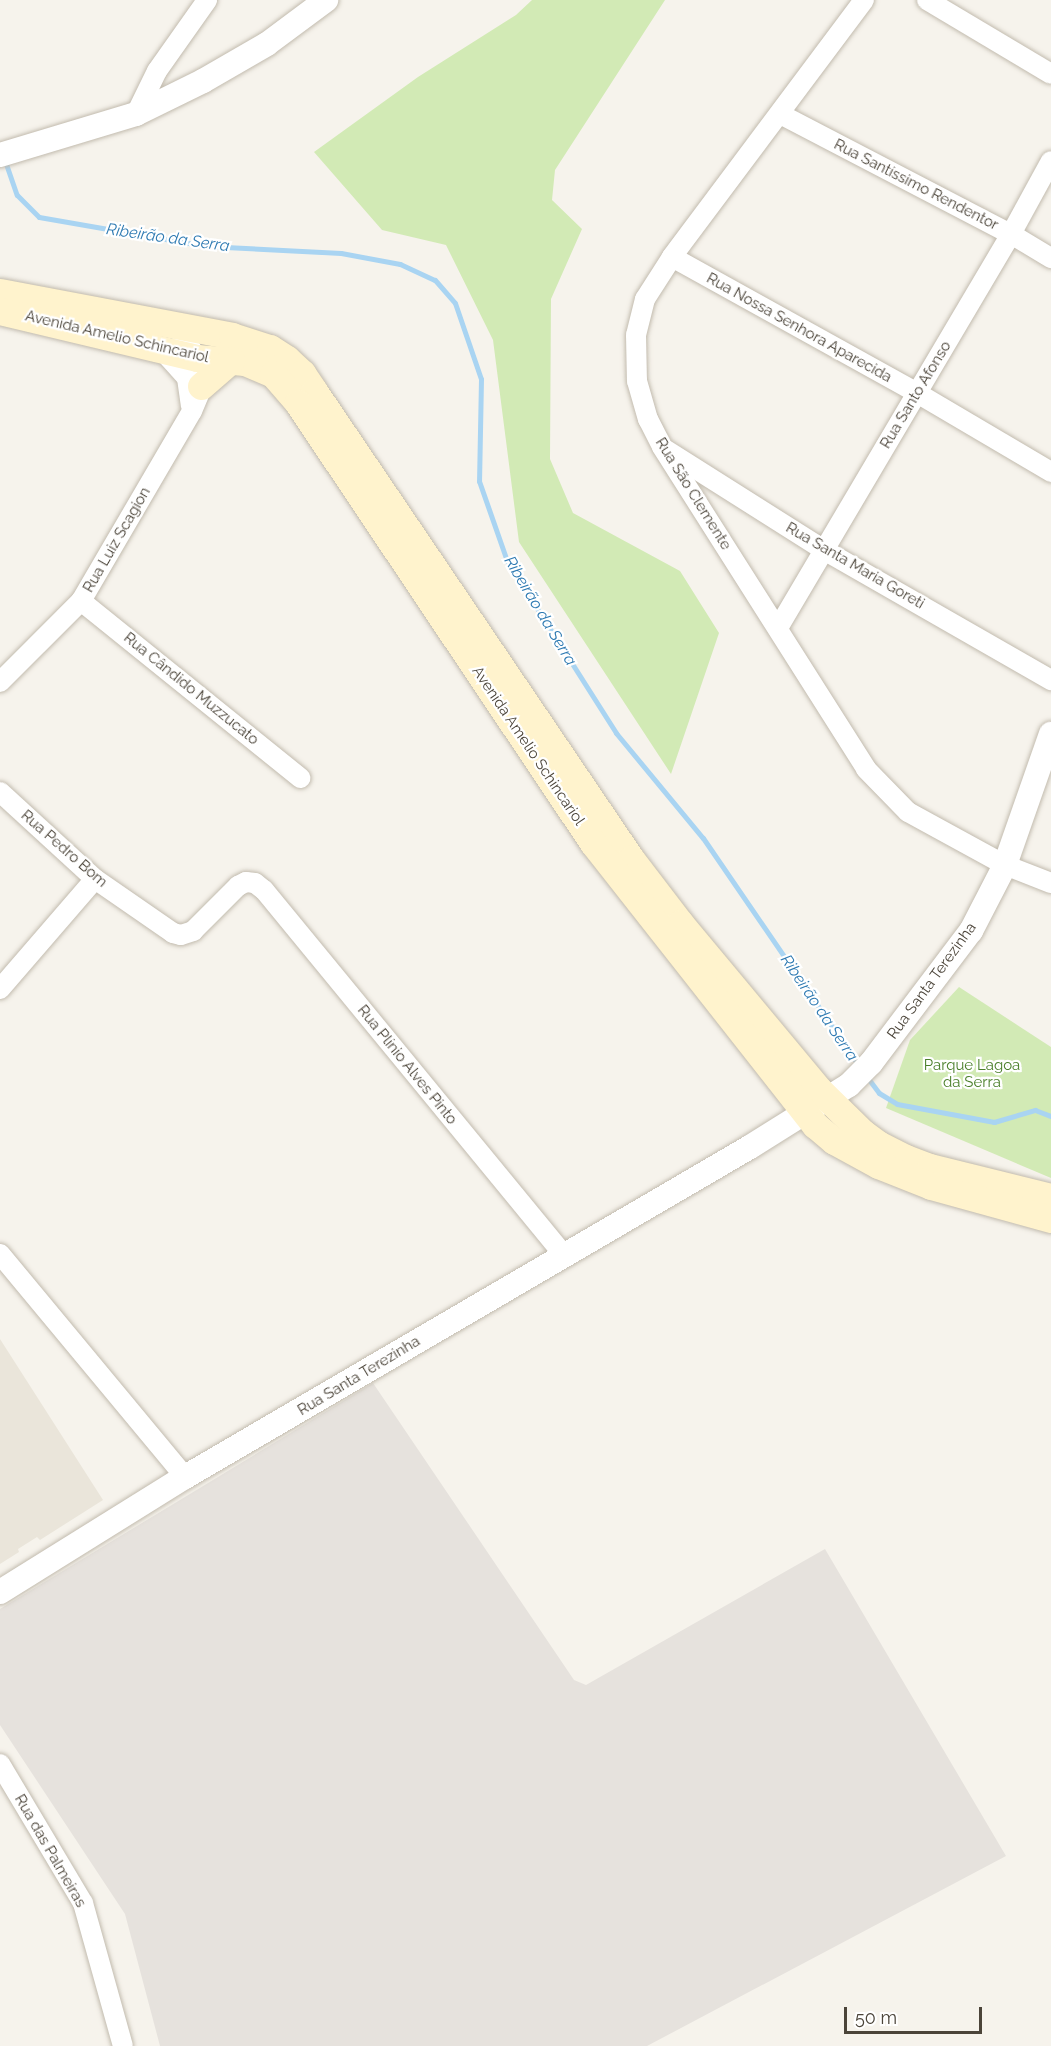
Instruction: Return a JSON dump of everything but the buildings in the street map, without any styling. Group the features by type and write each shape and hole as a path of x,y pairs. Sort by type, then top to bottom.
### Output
{"main road":[{"name":"Avenida Amelio Schincariol","path":"0,292 253,341 287,359 302,373 631,859 680,923 837,1095 878,1144 930,1167 1051,1197"},
{"name":"Avenida Amelio Schincariol","path":"0,311 197,358 231,360 261,367 288,389 593,843 837,1095 834,1142 930,1186 1051,1219"},
{"path":"201,386 231,360"}],"street":[{"path":"136,114 158,71 207,0"},
{"path":"0,155 136,114 203,81 267,44 326,0"},
{"name":"Rua São Clemente","path":"864,0 672,257 645,299 636,335 637,381 648,419 662,447 866,769 908,812 955,840 1005,865 1051,883"},
{"path":"927,0 1051,74"},
{"name":"Rua Santíssimo Rendentor","path":"780,114 1011,234 1051,258"},
{"name":"Rua Santo Afonso","path":"778,628 1011,234 1051,161"},
{"name":"Rua Nossa Senhora Aparecida","path":"672,257 917,393 1051,472"},
{"path":"176,326 197,358 201,386"},
{"path":"162,350 187,378 192,411"},
{"name":"Rua Luiz Scagion","path":"0,682 81,601 192,411 201,386"},
{"name":"Rua Santa Maria Goreti","path":"662,447 824,550 1051,680"},
{"name":"Rua Cândido Muzzucato","path":"81,601 300,778"},
{"name":"Rua Santa Terezinha","path":"0,1592 185,1478 837,1095 971,931 1005,865 1051,734"},
{"name":"Rua Pedro Bom","path":"0,792 95,879 173,933 181,935 193,931 238,885 246,882"},
{"path":"0,989 95,879"},
{"name":"Rua Plínio Alves Pinto","path":"246,882 255,884 264,890 564,1255"},
{"path":"0,1254 185,1478"},
{"name":"Rua das Palmeiras","path":"0,1764 82,1903 123,2046"}],"shaded area":[{"path":"0,1339 103,1500 40,1540 37,1537 0,1564"},
{"path":"373,1383 574,1680 586,1685 825,1549 1006,1856 647,2046 160,2046 125,1914 0,1725 0,1609"}],"green space":[{"path":"532,0 665,0 555,170 552,200 582,229 551,299 550,459 573,513 680,571 719,633 671,774 519,542 493,340 446,245 382,230 314,152 418,77 516,15"},
{"name":"Parque Lagoa da Serra","path":"959,987 1051,1047 1051,1178 886,1108 910,1040"}],"waterway":[{"name":"Ribeirão da Serra","path":"5,161 17,195 39,217 205,246 341,253 400,264 435,280 455,303 481,379 479,481 507,561 616,733 703,838 860,1067"},
{"name":"Ribeirão da Serra","path":"867,1077 879,1093 897,1104 994,1122 1035,1110 1051,1116"}]}
